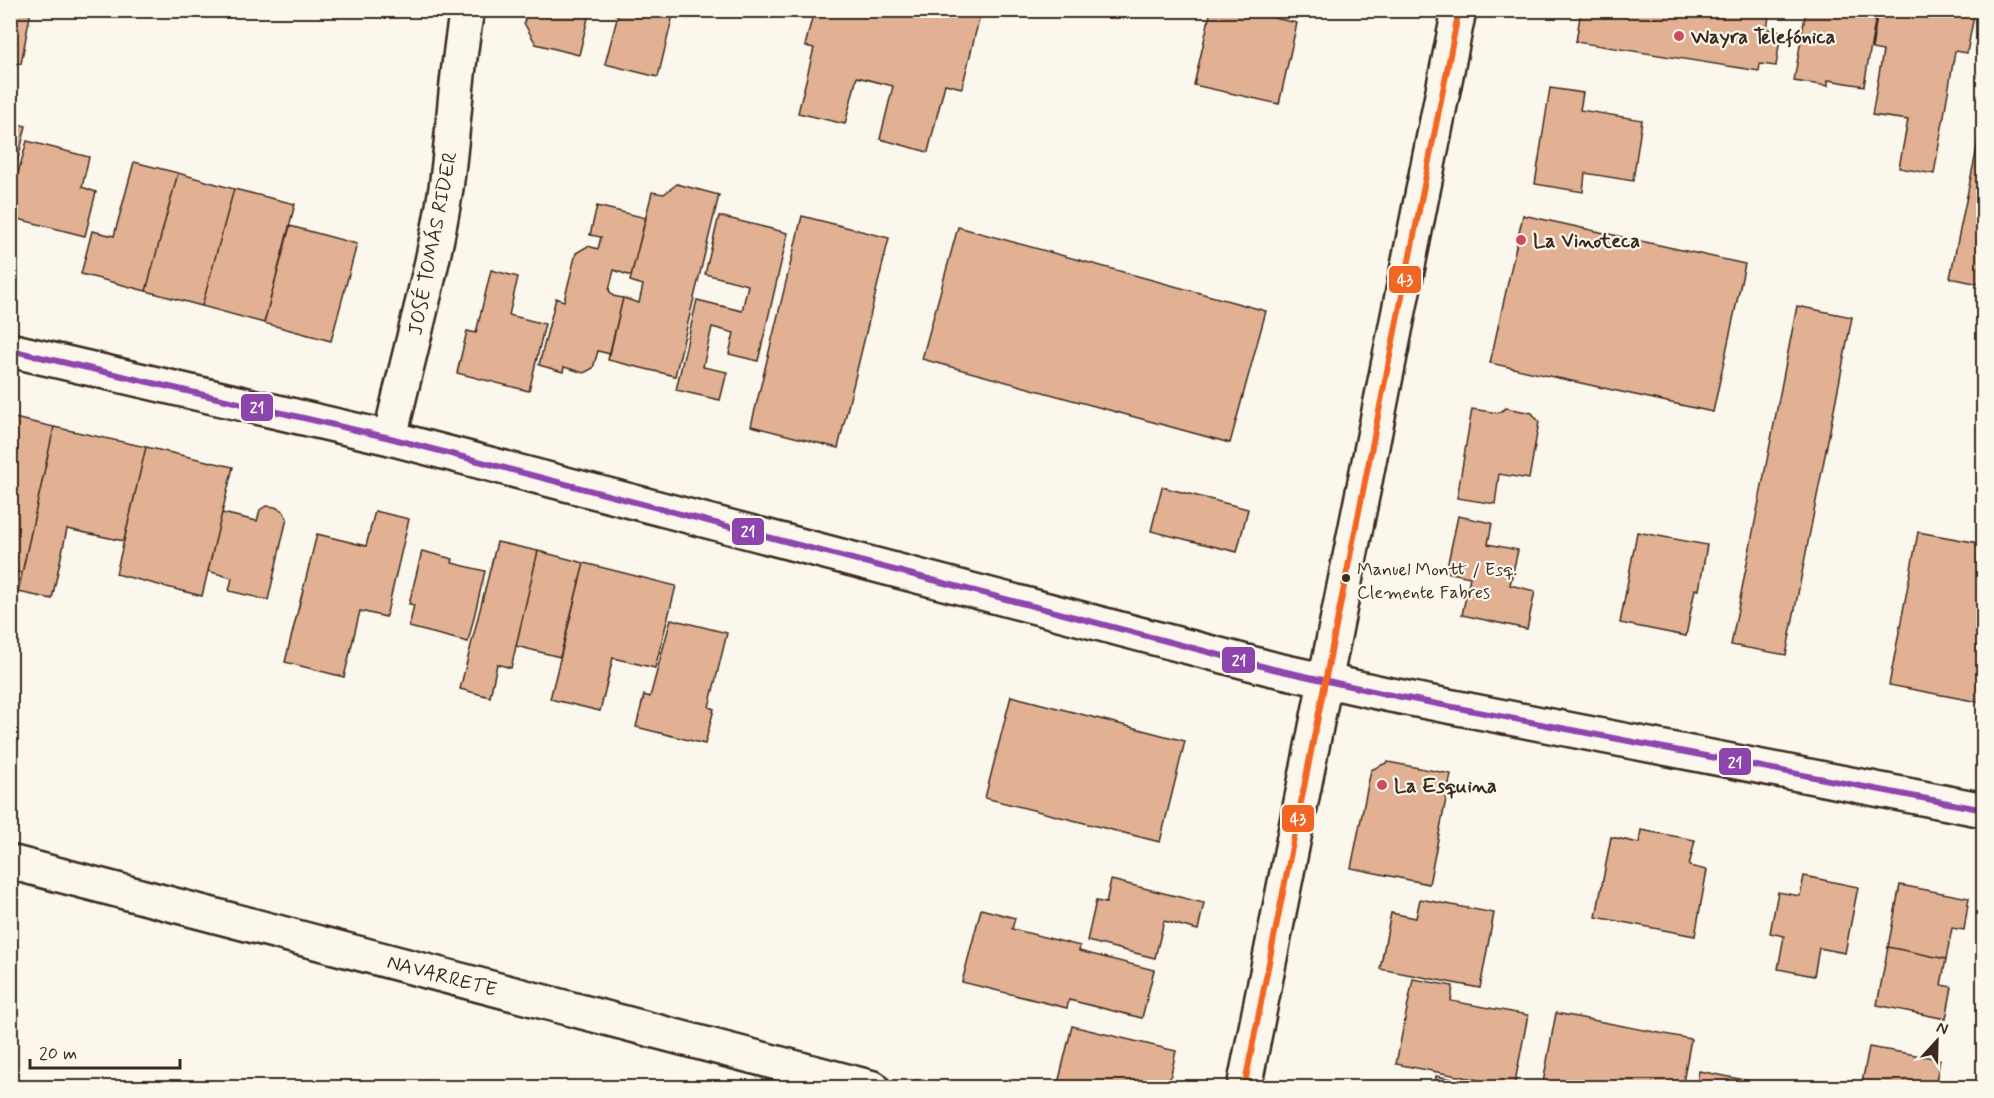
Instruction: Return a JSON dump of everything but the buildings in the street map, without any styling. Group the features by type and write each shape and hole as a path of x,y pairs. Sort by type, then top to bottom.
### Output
{"street":[{"name":"JOSÉ TOMÁS RIDER","path":"390,438 446,189 460,53 467,10"},
{"path":"1244,1088 1459,10"},
{"path":"10,350 390,438 1243,661 1386,694 1983,810"},
{"name":"NAVARRETE","path":"10,862 873,1088"}],"transit line":[{"name":"43","path":"1244,1088 1459,10"},
{"name":"21","path":"10,350 390,438 1273,669 1386,694 1984,810"}],"place":[{"name":"Wayra Telefónica","path":"1679,36"},
{"name":"La Vinoteca","path":"1521,240"},
{"name":"Manuel Montt / Esq. Clemente Fabres","path":"1346,578"},
{"name":"La Esquina","path":"1382,785"}]}
